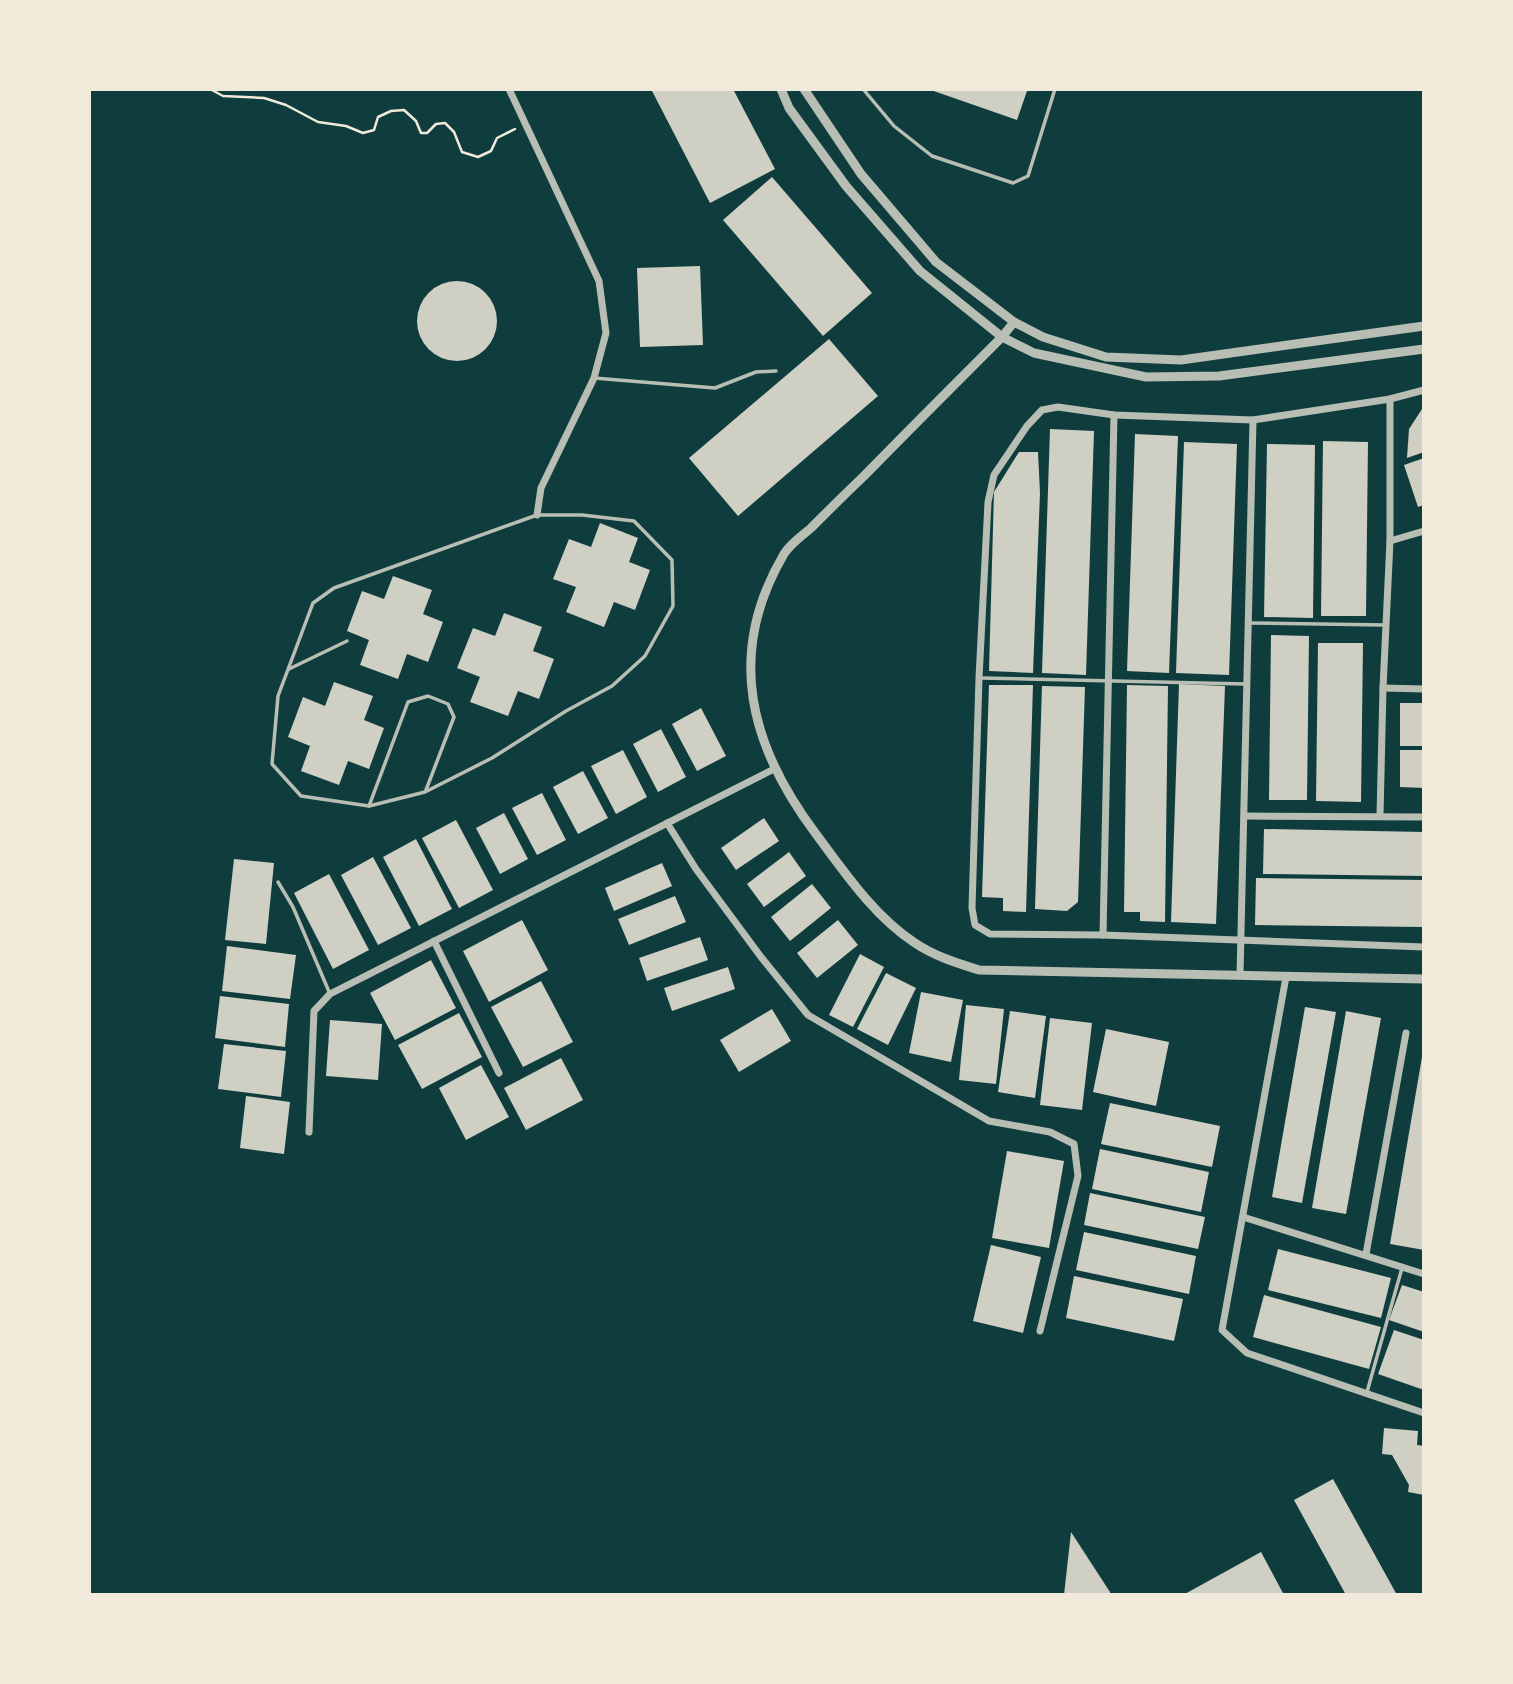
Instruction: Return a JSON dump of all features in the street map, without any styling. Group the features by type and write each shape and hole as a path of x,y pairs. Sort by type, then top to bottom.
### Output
{"street":[{"path":"509,89 599,281 606,333 594,378 541,488 537,516"},
{"path":"781,89 789,108 846,186 920,271 1002,337 1034,353 1146,377 1219,376 1424,349"},
{"path":"803,89 861,174 936,262 1014,322 1043,337 1106,357 1181,360 1424,326"},
{"path":"1014,322 786,551 758,611 750,657 754,707 774,769 798,810 878,912 915,943 947,960 979,970 1424,979"},
{"path":"1424,390 1390,399 1253,420 1114,415 1058,407 1042,410 1035,418 1007,453 994,475 988,502 972,908 975,925 990,934 1103,935 1424,947"},
{"path":"1380,816 1390,541 1390,399"},
{"path":"1103,935 1114,415"},
{"path":"1240,975 1253,420"},
{"path":"1390,541 1424,531"},
{"path":"1383,688 1424,689"},
{"path":"309,1132 314,1011 330,994 774,769"},
{"path":"1245,816 1424,817"},
{"path":"667,823 736,924 808,1015 989,1121 1050,1132 1074,1144 1078,1175 1040,1331"},
{"path":"434,941 499,1073"},
{"path":"1286,977 1222,1330 1247,1353 1424,1413"},
{"path":"1366,1254 1406,1032"},
{"path":"1242,1217 1424,1274"}],"lane":[{"path":"863,89 894,126 932,156 1013,183 1028,176 1055,89"},
{"path":"594,378 715,388 756,372 776,371"},
{"path":"582,515 634,521 671,560 673,606 645,656 612,686 566,711 492,758 425,792 369,806 301,796 272,764 278,696 313,603 334,588 537,516 582,515"},
{"path":"1247,623 1386,625"},
{"path":"288,670 346,641"},
{"path":"979,678 1247,684"},
{"path":"369,806 408,702 428,696 448,704 454,718 425,792"},
{"path":"278,882 293,907 330,994"},
{"path":"1367,1394 1402,1267"}],"path":[{"path":"210,89 223,96 264,98 286,105 318,122 346,126 363,133 374,130 378,117 391,111 404,110 416,121 421,133 427,134 436,124 445,123 454,132 463,152 478,157 491,151 497,138 524,125"}],"building":[{"path":"651,89 733,89 775,169 710,203"},
{"path":"928,89 1022,89 1027,91 1017,120"},
{"path":"772,177 872,293 823,336 723,220"},
{"path":"700,266 703,345 640,347 637,268"},
{"path":"449,281 465,281 486,292 497,313 497,329 486,350 465,361 449,361 435,355 423,343 417,329 417,313 423,299 435,287"},
{"path":"829,339 878,396 738,516 689,458"},
{"path":"1424,406 1424,452 1407,458 1409,429"},
{"path":"1050,429 1094,431 1086,675 1042,673"},
{"path":"1135,434 1178,436 1169,673 1127,671"},
{"path":"1323,441 1368,442 1366,616 1321,616"},
{"path":"1184,442 1237,444 1229,675 1176,673"},
{"path":"1267,444 1315,445 1313,618 1264,617"},
{"path":"1019,452 1038,452 1040,493 1033,673 989,671 994,492"},
{"path":"1424,458 1424,505 1418,507 1404,465"},
{"path":"600,523 638,538 629,562 650,570 635,610 614,602 604,627 566,612 576,587 553,579 569,539 591,547"},
{"path":"393,576 432,590 423,614 443,622 428,662 407,654 398,679 360,665 369,640 347,631 362,591 384,599"},
{"path":"504,613 542,627 533,651 554,659 539,699 518,691 508,716 470,702 480,677 457,668 473,628 495,636"},
{"path":"1271,635 1309,636 1307,800 1269,800"},
{"path":"1318,643 1363,643 1361,802 1316,801"},
{"path":"334,682 373,696 364,720 384,728 369,769 348,761 339,785 301,771 310,746 288,737 303,697 325,706"},
{"path":"1179,684 1225,686 1216,924 1171,922"},
{"path":"989,685 1033,685 1026,912 1003,911 1003,898 982,897"},
{"path":"1127,685 1168,686 1165,922 1140,921 1140,912 1124,912"},
{"path":"1042,686 1085,687 1078,902 1067,911 1035,909"},
{"path":"1400,703 1424,703 1424,746 1400,746"},
{"path":"701,708 726,756 697,771 672,724"},
{"path":"661,729 686,777 658,792 633,744"},
{"path":"623,750 647,797 616,814 591,766"},
{"path":"1400,750 1424,750 1424,788 1400,787"},
{"path":"583,771 608,818 578,834 553,787"},
{"path":"542,793 566,840 537,855 512,808"},
{"path":"504,813 528,859 500,874 476,828"},
{"path":"764,818 779,841 736,870 721,848"},
{"path":"456,820 493,890 459,908 422,838"},
{"path":"1264,829 1424,832 1424,876 1263,874"},
{"path":"416,839 452,909 419,926 383,857"},
{"path":"789,852 806,876 764,907 747,884"},
{"path":"373,857 411,928 378,945 341,875"},
{"path":"234,859 274,863 266,944 225,940"},
{"path":"662,863 672,886 614,911 605,888"},
{"path":"329,874 369,950 333,969 294,893"},
{"path":"1256,878 1424,880 1424,927 1255,925"},
{"path":"812,884 831,908 790,941 771,917"},
{"path":"675,896 686,922 629,945 618,919"},
{"path":"522,920 548,970 489,1002 463,951"},
{"path":"838,920 858,945 817,978 797,953"},
{"path":"700,937 708,960 647,981 639,958"},
{"path":"227,946 296,955 290,999 222,991"},
{"path":"860,954 884,967 853,1027 829,1015"},
{"path":"431,960 456,1008 395,1040 370,993"},
{"path":"728,967 735,989 672,1011 664,988"},
{"path":"886,973 916,988 888,1045 857,1029"},
{"path":"541,981 573,1042 523,1067 491,1007"},
{"path":"921,992 963,1000 951,1062 909,1053"},
{"path":"220,996 289,1004 285,1047 215,1038"},
{"path":"966,1005 1004,1009 996,1084 959,1080"},
{"path":"1305,1007 1336,1012 1302,1203 1272,1197"},
{"path":"772,1009 791,1041 739,1072 720,1040"},
{"path":"1010,1011 1046,1016 1035,1098 998,1092"},
{"path":"1346,1011 1381,1018 1346,1214 1312,1208"},
{"path":"459,1013 482,1057 422,1089 398,1045"},
{"path":"1050,1018 1092,1023 1082,1110 1040,1105"},
{"path":"330,1020 382,1024 378,1080 326,1076"},
{"path":"1106,1029 1169,1042 1156,1106 1093,1092"},
{"path":"224,1044 286,1051 281,1097 218,1089"},
{"path":"1424,1057 1424,1250 1390,1244"},
{"path":"561,1058 583,1100 526,1130 504,1088"},
{"path":"481,1065 509,1117 466,1140 439,1088"},
{"path":"246,1096 290,1102 284,1154 240,1148"},
{"path":"1110,1103 1220,1126 1212,1167 1101,1144"},
{"path":"1100,1149 1209,1172 1201,1212 1092,1189"},
{"path":"1007,1151 1064,1161 1049,1248 992,1238"},
{"path":"1090,1193 1205,1217 1198,1249 1084,1225"},
{"path":"1084,1232 1196,1256 1189,1294 1076,1270"},
{"path":"991,1245 1041,1257 1023,1333 973,1321"},
{"path":"1278,1249 1391,1278 1381,1318 1268,1290"},
{"path":"1074,1276 1183,1299 1174,1341 1066,1318"},
{"path":"1402,1285 1424,1292 1424,1332 1389,1320"},
{"path":"1264,1295 1381,1327 1369,1369 1253,1337"},
{"path":"1394,1330 1424,1340 1424,1390 1378,1374"},
{"path":"1384,1428 1418,1431 1417,1445 1424,1446 1424,1495 1408,1492 1409,1485 1392,1455 1382,1454"},
{"path":"1333,1479 1397,1595 1346,1595 1294,1500"},
{"path":"1071,1532 1110,1592 1110,1595 1064,1595"},
{"path":"1261,1552 1284,1595 1183,1595"}]}
